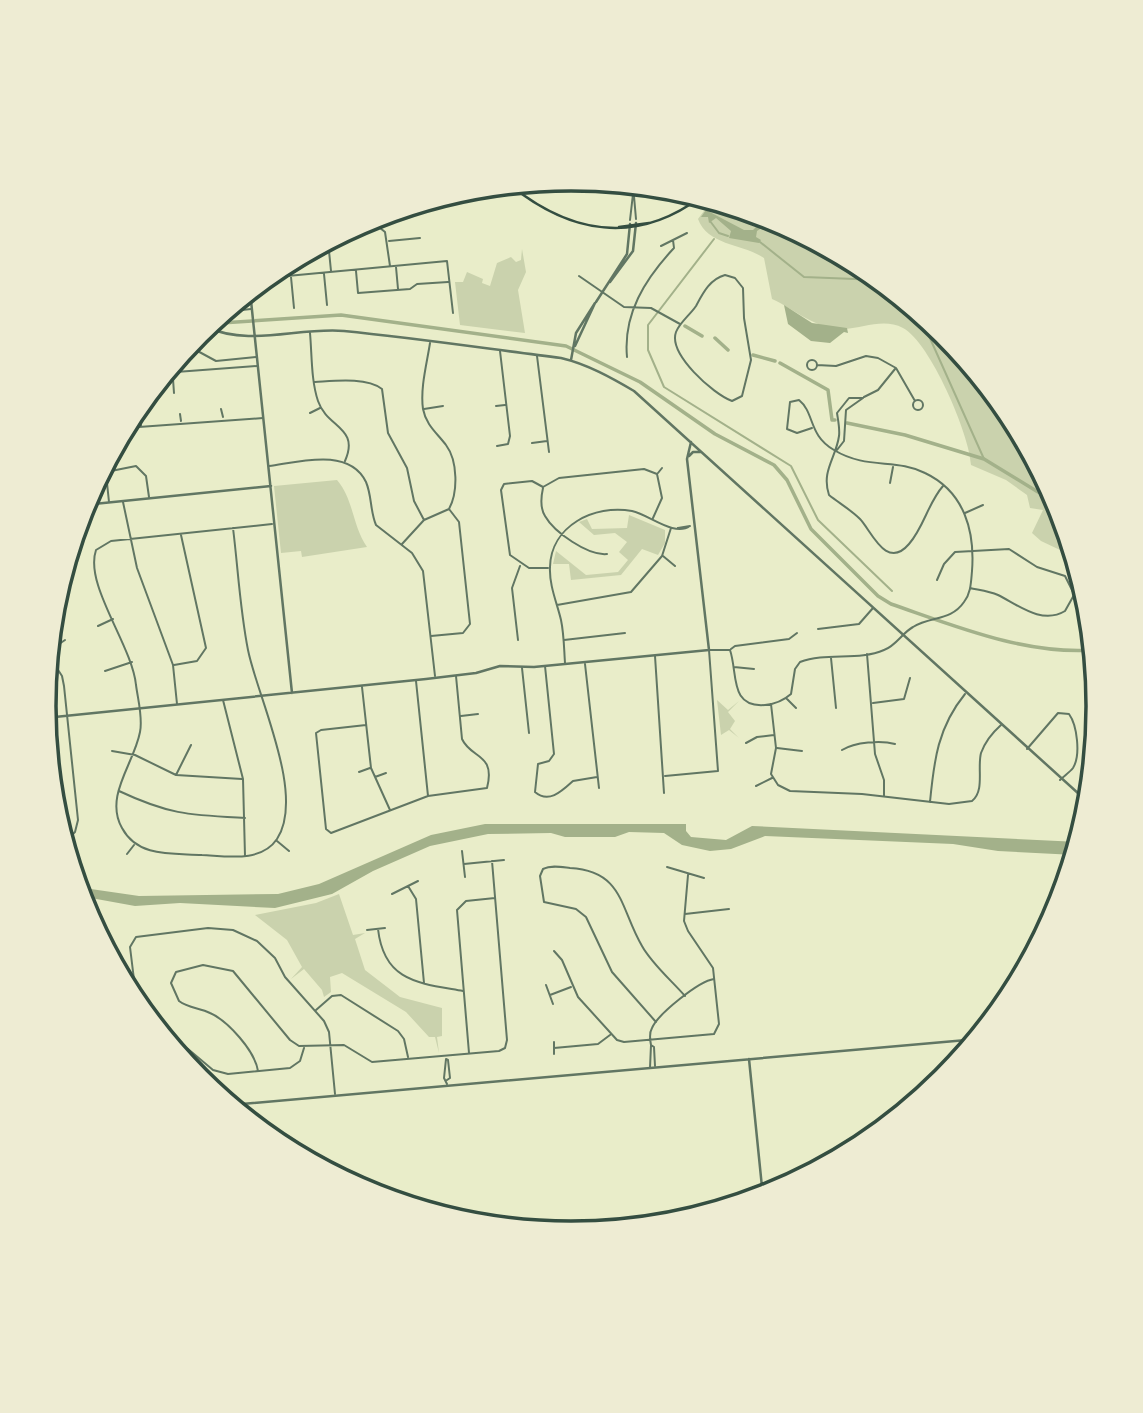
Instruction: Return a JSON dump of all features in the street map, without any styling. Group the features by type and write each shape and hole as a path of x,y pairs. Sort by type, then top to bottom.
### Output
{"main road":[{"path":"522,193 571,221 619,227 649,223 674,214 688,205"}],"street":[{"path":"610,282 630,259 636,223 633,194"},
{"path":"571,360 595,303 627,254 633,194"},
{"path":"379,228 388,241 390,266"},
{"path":"661,246 687,233"},
{"path":"388,241 420,238"},
{"path":"627,357 626,330 632,309 674,248 673,240"},
{"path":"329,252 332,272"},
{"path":"288,276 447,261 453,313"},
{"path":"396,266 398,290"},
{"path":"356,270 359,293 398,290 450,281"},
{"path":"323,273 327,304"},
{"path":"725,275 741,282 751,360 742,396 738,400 726,399 711,389 680,355 675,342 681,324 714,281 725,275"},
{"path":"291,276 294,308"},
{"path":"579,276 632,309 654,309 681,324"},
{"path":"251,304 292,693"},
{"path":"243,310 251,309"},
{"path":"220,330 254,337 343,331 571,360 634,391 1079,795"},
{"path":"310,332 315,382 321,407 349,439 350,448 345,463"},
{"path":"402,545 424,520 449,509 456,491 449,448 427,423 423,409 430,342"},
{"path":"497,446 510,441 499,350"},
{"path":"198,351 216,361 257,357"},
{"path":"537,355 549,452"},
{"path":"817,365 836,366 870,355 896,368 915,401"},
{"path":"179,373 258,366"},
{"path":"835,451 844,441 846,410 878,390 896,368"},
{"path":"173,380 174,393"},
{"path":"315,382 344,381 382,389 388,433 407,468 414,502 424,520"},
{"path":"863,398 849,398 837,413 839,436 826,471 829,495 862,520 876,542 887,550 900,550 909,544 931,501 943,485"},
{"path":"730,650 736,686 742,699 753,704 771,704 786,698 794,688 797,665 804,660 886,650 902,635 958,608 970,588 974,549 972,531 965,513 943,485 924,472 860,463 835,451 812,428 805,405 799,400 790,402 788,429 797,433 812,428"},
{"path":"496,406 506,405"},
{"path":"423,409 443,406"},
{"path":"310,413 321,407"},
{"path":"221,409 223,418"},
{"path":"180,414 181,422"},
{"path":"141,426 223,418 263,418"},
{"path":"532,443 548,441"},
{"path":"665,776 718,771 709,650 692,526 687,459 691,442"},
{"path":"687,459 692,452 703,452"},
{"path":"268,466 325,460 354,467 366,483 376,525 412,553 423,571 435,678"},
{"path":"114,470 136,466 146,475 149,498"},
{"path":"890,483 893,466"},
{"path":"657,474 662,468"},
{"path":"550,568 521,565 508,550 502,486 524,481 543,487 559,478 645,469 657,474"},
{"path":"652,520 662,498 657,474"},
{"path":"108,481 109,502"},
{"path":"98,503 271,486"},
{"path":"543,487 541,498 544,516 591,554 607,554"},
{"path":"123,501 137,568 173,665 177,704"},
{"path":"965,513 983,505"},
{"path":"431,636 463,632 470,624 459,522 449,509"},
{"path":"566,664 550,568 552,551 563,532 581,518 600,512 632,511 671,527 692,526"},
{"path":"96,550 111,541 274,524"},
{"path":"557,605 631,592 662,556 671,527"},
{"path":"91,546 96,550 97,581 133,662 139,708 141,728 135,755 118,790 116,806 119,821 135,844 158,853 245,857 258,854 276,841 282,828 285,810 274,730 247,646 233,528"},
{"path":"173,665 197,661 206,648 181,534"},
{"path":"937,580 951,555 974,549 1015,552 1037,567 1065,576 1072,587"},
{"path":"662,556 675,566"},
{"path":"518,640 512,588 521,565"},
{"path":"970,588 998,595 1021,610 1050,616 1065,611 1074,594"},
{"path":"818,629 859,624 873,608"},
{"path":"98,626 114,619"},
{"path":"563,640 625,633"},
{"path":"56,717 435,678 500,666 545,666 730,650 735,646 789,639 797,633"},
{"path":"60,644 65,640"},
{"path":"867,653 874,743 884,780 884,796"},
{"path":"655,656 664,793"},
{"path":"831,657 836,708"},
{"path":"104,671 133,662"},
{"path":"585,663 599,788"},
{"path":"545,666 554,754 549,761 541,762 536,767 536,794 559,794 573,781 597,777"},
{"path":"522,667 529,733"},
{"path":"733,667 754,669"},
{"path":"57,669 62,676 78,820 73,834"},
{"path":"366,725 317,731 328,833 428,796 487,788 486,762 464,743 456,675"},
{"path":"872,704 902,700 910,678"},
{"path":"416,680 428,796"},
{"path":"362,686 371,768 390,810"},
{"path":"930,802 935,750 943,728 966,693"},
{"path":"786,698 796,708"},
{"path":"223,700 243,779 245,857"},
{"path":"771,704 776,748 771,763 773,778 790,791 884,796 955,804 974,800 978,794 981,754 990,737 1001,725"},
{"path":"1027,749 1058,713 1065,711 1076,724 1076,754 1074,766 1060,780"},
{"path":"460,716 478,714"},
{"path":"746,743 757,737 775,735"},
{"path":"842,750 852,745 895,744"},
{"path":"176,775 191,745"},
{"path":"776,748 802,751"},
{"path":"112,751 135,755 176,775 243,779"},
{"path":"359,772 371,768"},
{"path":"374,777 386,773"},
{"path":"756,786 773,778"},
{"path":"118,790 156,808 179,815 246,818"},
{"path":"276,841 289,851"},
{"path":"127,854 135,844"},
{"path":"462,851 465,877"},
{"path":"464,864 504,860"},
{"path":"258,1071 255,1059 223,1021 207,1011 179,1001 172,978 179,971 203,965 233,971 290,1040 304,1047 349,1046 372,1062 445,1058 505,1048 507,1040 492,861"},
{"path":"656,1022 612,972 586,917 576,909 544,902 540,876 543,869 550,866 584,869 606,879 618,893 644,949 685,996"},
{"path":"667,867 704,878"},
{"path":"554,951 562,960 578,997 611,1034 624,1042 710,1035 719,1028 715,979 711,962 688,931 684,914 688,875"},
{"path":"392,894 418,881"},
{"path":"408,886 416,899 424,984"},
{"path":"469,1054 457,910 466,901 495,898"},
{"path":"684,914 729,909"},
{"path":"133,977 130,947 133,939 208,928 244,934 267,948 285,977 324,1021 330,1045 335,1097"},
{"path":"367,930 385,928"},
{"path":"379,929 387,963 411,981 464,991"},
{"path":"650,1068 650,1040 656,1022 700,983 715,979"},
{"path":"546,985 553,1004"},
{"path":"550,995 572,986"},
{"path":"315,1011 332,996 341,995 398,1031 406,1044 408,1059"},
{"path":"554,1048 598,1044 611,1034"},
{"path":"244,1104 964,1040"},
{"path":"554,1042 554,1054"},
{"path":"650,1045 654,1047 656,1067"},
{"path":"186,1048 217,1072 258,1071 296,1066 303,1056 304,1047"},
{"path":"445,1058 448,1060 450,1078 447,1080 448,1086"},
{"path":"749,1059 762,1186"}],"shaded area":[{"path":"705,209 737,218 799,244 858,278 911,319 959,367 1000,420 1034,479 1063,551 1041,541 1032,533 1043,510 1030,508 1027,495 1006,480 971,465 964,433 947,390 914,337 896,325 874,324 845,329 825,326 807,319 772,299 764,258 718,240 703,228 698,219"},
{"path":"706,210 744,230 753,230 757,226 762,227 757,231 756,237 761,240 759,243 729,238 731,231 716,218 709,223 708,217 701,217"},
{"path":"522,249 526,272 518,290 525,333 460,325 455,282 463,282 467,272 483,279 482,283 490,286 497,263 511,257 516,262 521,260"},
{"path":"784,305 812,323 847,328 848,333 844,332 830,343 811,341 788,324"},
{"path":"337,480 347,496 358,530 367,547 302,557 301,551 281,553 274,486"},
{"path":"629,515 665,530 665,543 658,555 642,549 621,575 571,580 569,564 553,564 556,551 586,575 618,572 628,560 619,552 627,542 615,533 594,535 579,522 587,519 592,529 627,528"},
{"path":"717,700 728,710 739,701 728,712 735,721 730,729 739,738 729,730 721,735"},
{"path":"485,824 686,824 686,831 691,837 726,840 752,826 1069,841 1065,854 998,851 953,844 765,836 731,849 710,851 682,845 664,833 629,832 615,837 565,837 551,833 488,834 430,846 373,871 332,894 275,908 180,903 135,906 93,898 89,889 139,896 278,894 319,884 431,835"},
{"path":"339,894 353,935 365,933 355,939 365,970 400,997 442,1008 442,1036 437,1037 439,1053 435,1037 429,1037 406,1012 342,973 330,977 331,992 324,997 322,990 304,969 291,979 302,967 287,940 255,915 316,903"}],"waterway":[{"path":"710,221 719,233 728,236"},
{"path":"714,239 648,325 648,350 664,387 791,466 818,520 892,591"},
{"path":"760,242 804,277 860,279"},
{"path":"228,323 341,315 566,346 640,382 715,434 774,465 787,480 811,529 878,596 891,604 965,630 1016,643 1042,648 1084,650"},
{"path":"685,326 702,336"},
{"path":"928,335 984,459"},
{"path":"715,338 728,350"},
{"path":"753,355 775,361"},
{"path":"780,363 828,390 832,420 835,420"},
{"path":"847,423 905,435 984,459 1038,492"}]}
